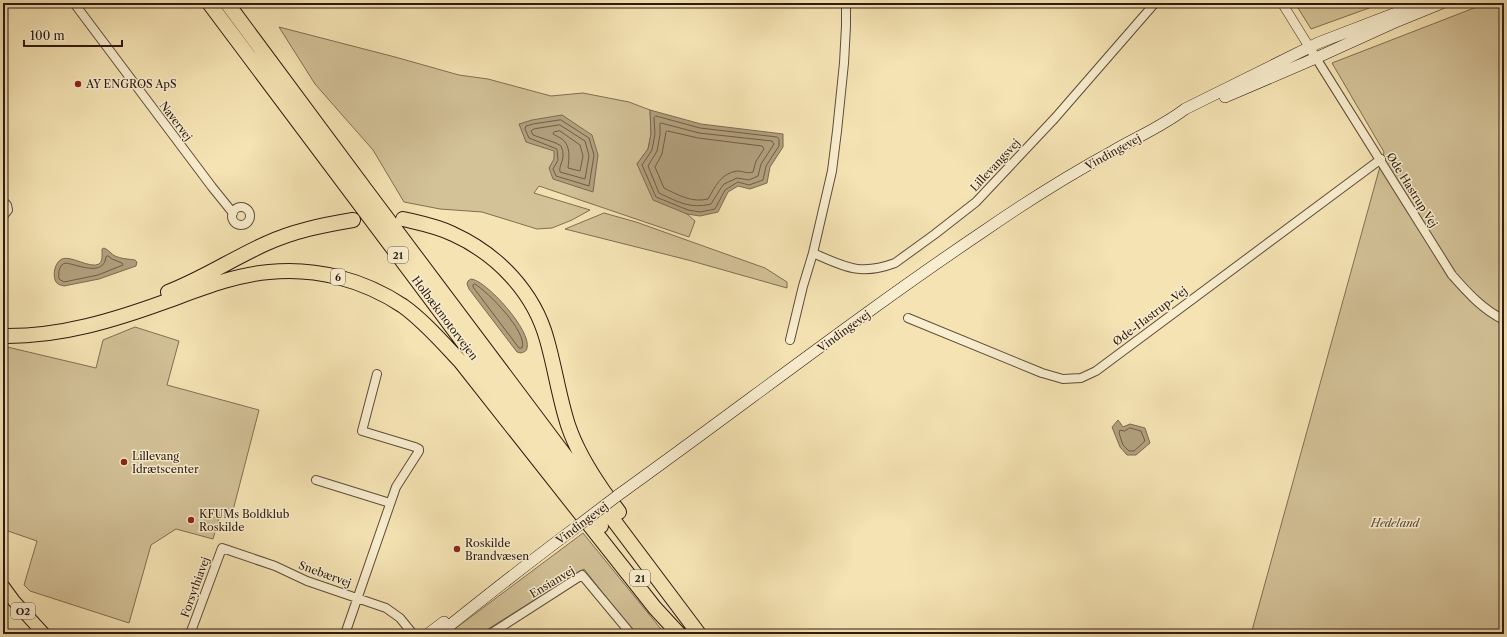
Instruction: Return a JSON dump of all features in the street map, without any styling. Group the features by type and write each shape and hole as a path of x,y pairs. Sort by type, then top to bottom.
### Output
{"highway":[{"name":"Holbækmotorvejen","path":"209,3 682,634"},
{"name":"Holbækmotorvejen","path":"227,3 699,634"},
{"path":"404,219 453,233 479,249 502,267 523,290 536,312 547,338 568,426 582,456 605,493 648,555 681,610"},
{"path":"3,329 42,328 91,319 128,308 175,289 265,244 293,233 322,225 353,220"},
{"name":"6","path":"3,336 55,333 90,326 136,313 208,287 244,276 269,272 296,271 327,274 352,281 381,293 405,307 433,332 460,361 625,571 655,608 679,634"}],"main road":[{"name":"Vindingevej","path":"1173,119 1185,109 1309,47 1422,3"},
{"name":"Vindingevej","path":"439,634 514,576 528,563 617,496 910,282 984,230 1055,184 1114,150 1173,119 1188,114 1393,23 1442,3"},
{"name":"Vindingevej","path":"428,634 512,572 528,563"},
{"name":"O2","path":"3,586 14,601 44,634"}],"street":[{"name":"Navervej","path":"74,3 212,188 233,213"},
{"path":"790,340 803,286 813,253 832,171 844,55 846,3"},
{"name":"Lillevangsvej","path":"813,253 843,266 868,270 895,263 935,234 976,202 1055,118 1155,3"},
{"path":"1282,3 1316,58"},
{"name":"Øde Hastrup Vej","path":"1316,58 1381,159 1452,275 1472,299 1492,314 1504,320"},
{"name":"Øde-Hastrup-Vej","path":"908,318 1042,374 1063,379 1081,378 1096,371 1381,159"},
{"path":"3,201 7,204 8,210 3,216"},
{"path":"345,634 398,483 418,453 419,449 362,431 377,374"},
{"path":"316,480 390,503"},
{"name":"Snebærvej","path":"222,548 275,566 307,582 379,605 392,611 403,621 413,634"},
{"name":"Forsythiavej","path":"190,634 222,548"},
{"name":"Ensianvej","path":"494,633 582,575 631,634"}],"green space":[{"path":"1295,3 1383,3 1311,29"},
{"name":"Hedeland","path":"1487,3 1504,3 1504,634 1251,634 1384,152 1332,63"},
{"path":"279,27 459,75 488,79 551,96 583,93 629,102 650,110 651,134 648,149 637,164 695,221 689,237 539,186 534,193 590,210 572,220 552,228 537,229 482,212 440,209 404,202 373,150 315,84"},
{"path":"604,213 636,222 765,268 787,282 787,288 688,260 565,229"},
{"name":"Lillevang Idrætscenter","path":"135,327 179,341 167,385 259,410 231,518 220,515 213,539 176,529 151,545 129,623 30,591 24,585 37,541 8,531 3,531 3,346 96,368 103,340"},
{"path":"583,533 665,634 635,634 584,569 480,634 448,634"}],"water":[{"path":"650,110 701,124 783,134 783,147 770,167 767,183 750,189 738,186 728,192 718,212 700,216 687,214 653,200 637,164 648,149 651,134"},
{"path":"562,115 592,135 598,155 593,192 553,179 549,168 554,159 554,151 526,142 519,124 532,120"},
{"path":"104,248 117,257 135,260 137,262 136,266 99,279 64,286 56,282 54,272 56,266 62,259 66,258 91,265 99,264 102,259 102,249"},
{"path":"471,279 487,288 497,297 515,319 527,340 527,349 525,351 521,353 517,352 469,289 467,284"},
{"path":"1118,420 1123,427 1130,424 1145,428 1150,443 1136,455 1127,455 1120,447 1112,427"}],"place":[{"name":"AY ENGROS ApS","path":"78,84"},
{"name":"Lillevang Idrætscenter","path":"124,462"},
{"name":"KFUMs Boldklub Roskilde","path":"191,520"},
{"name":"Roskilde Brandvæsen","path":"457,549"}]}
